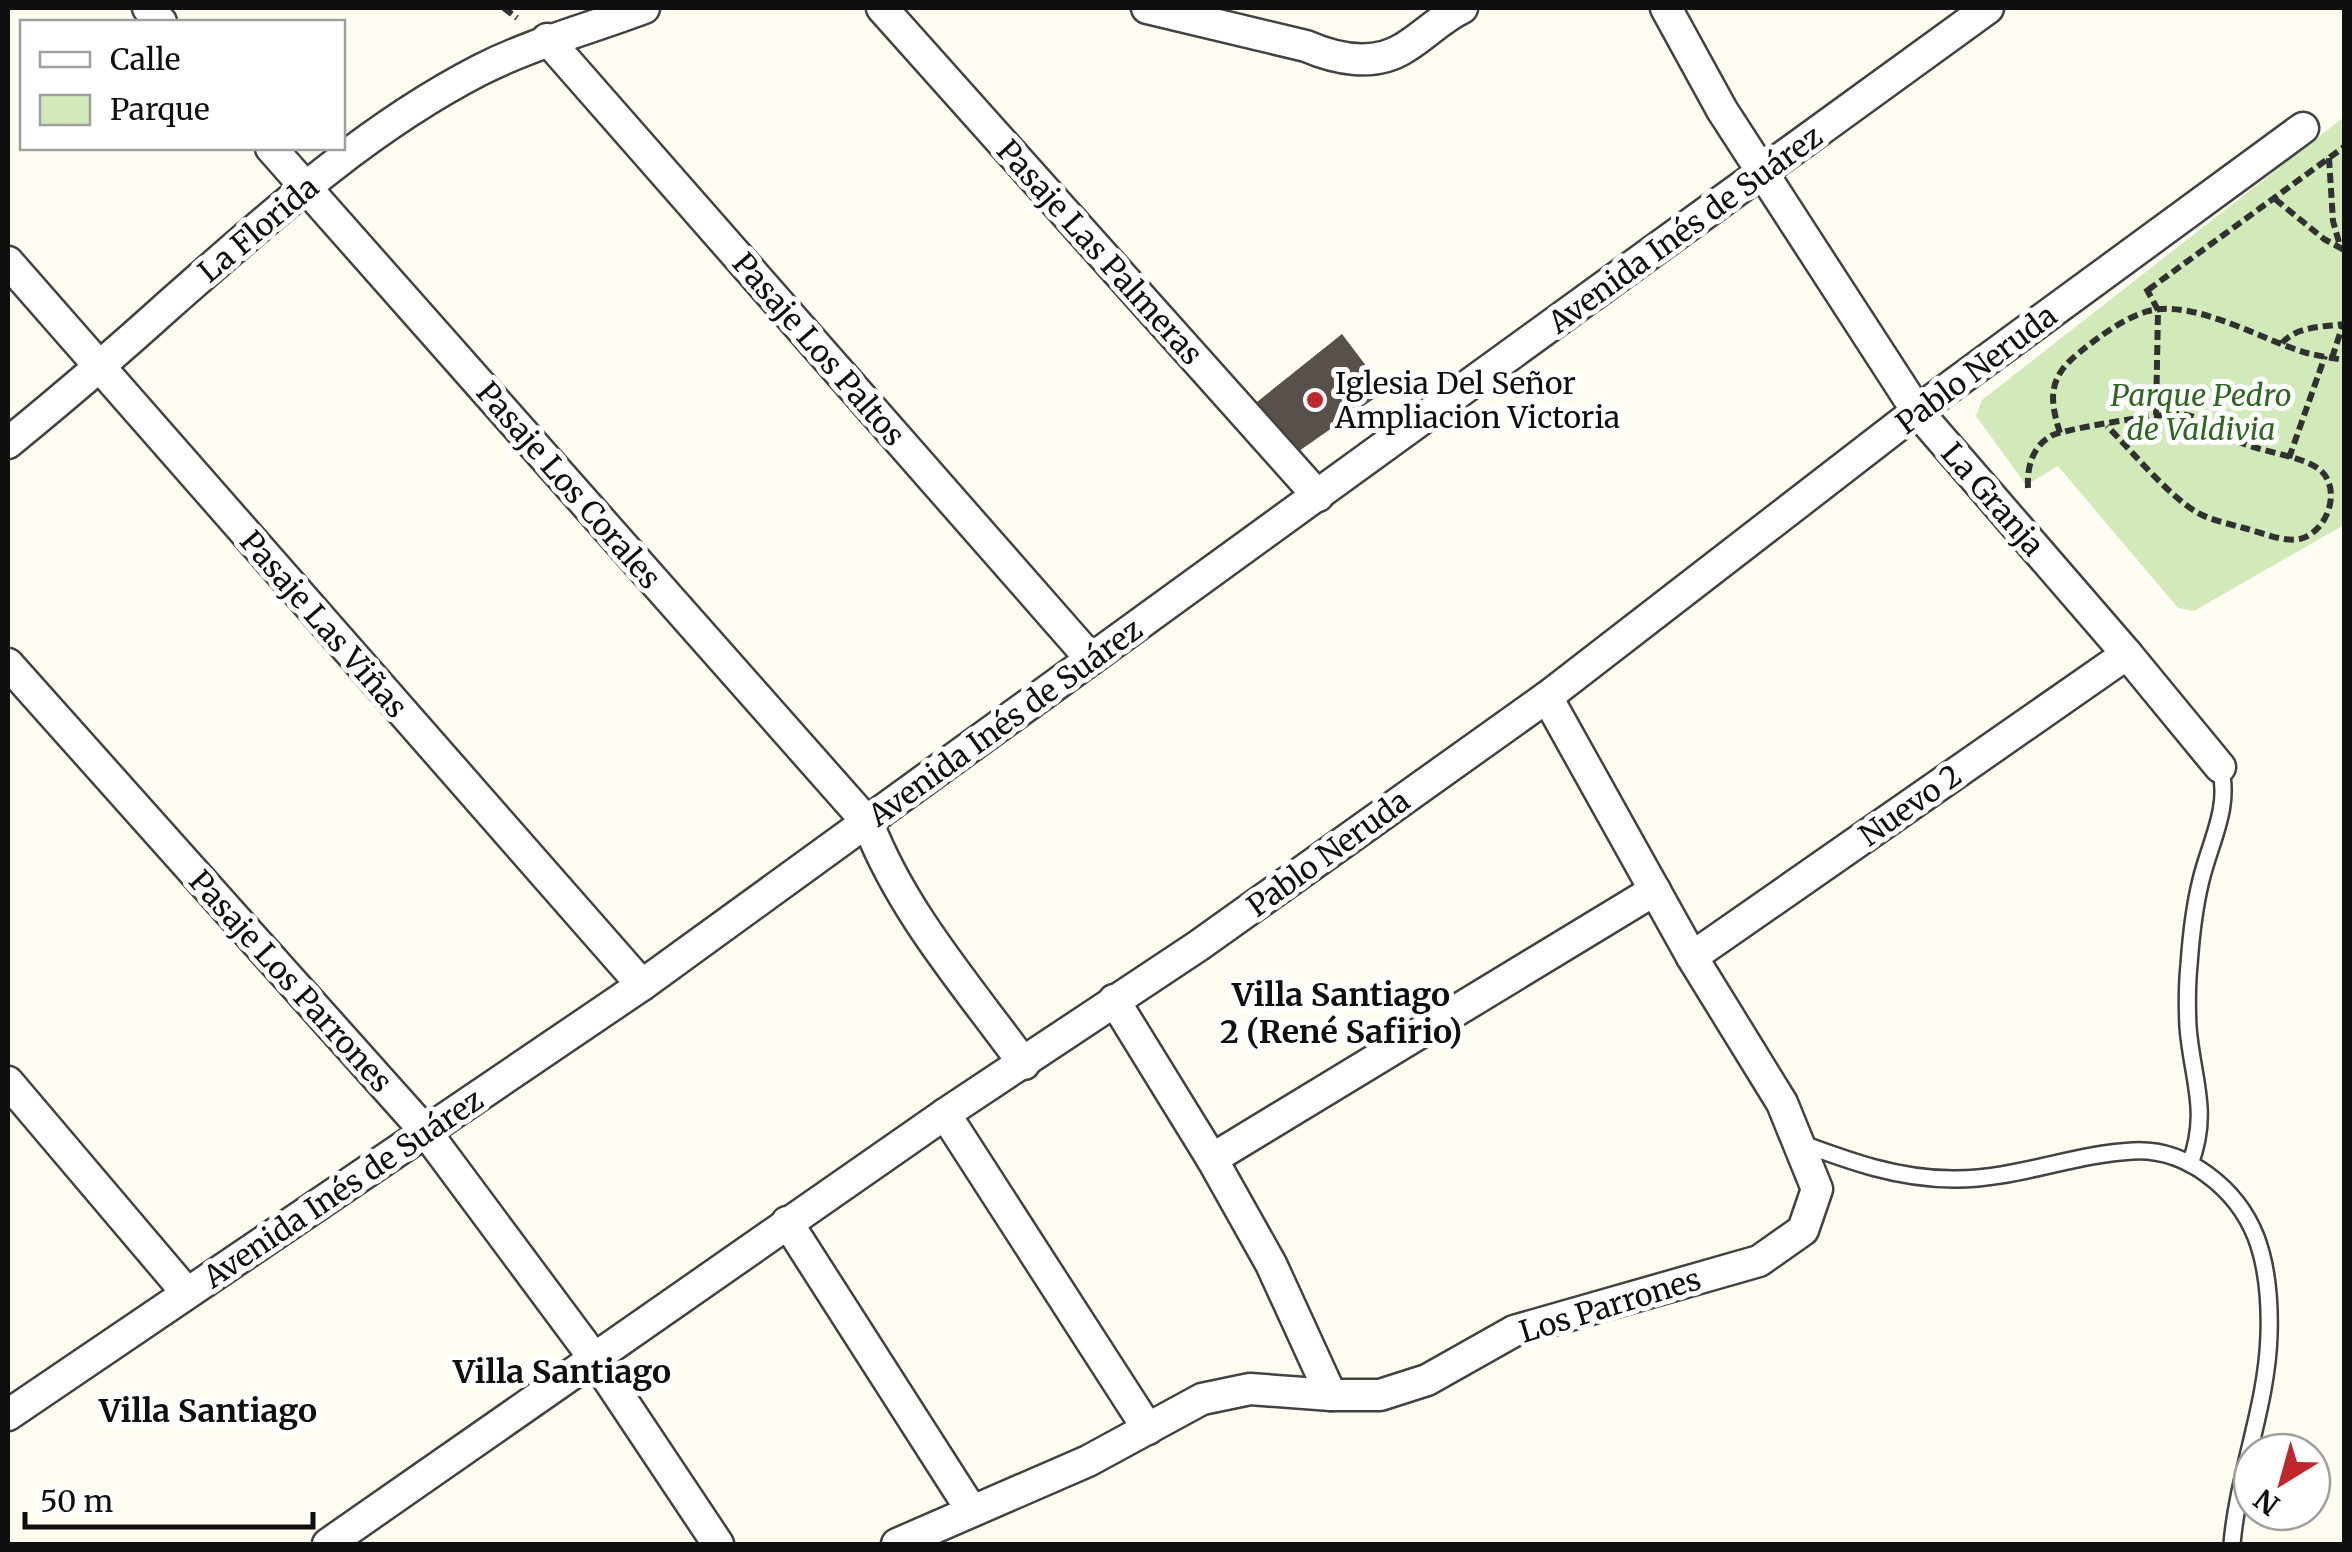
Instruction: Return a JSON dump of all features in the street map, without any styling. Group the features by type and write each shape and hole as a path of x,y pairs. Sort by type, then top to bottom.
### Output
{"street":[{"name":"La Florida","path":"8,443 305,186 418,107 478,71 547,39 592,28 644,8"},
{"name":"Pasaje Las Palmeras","path":"882,8 1318,496"},
{"path":"1147,8 1306,46 1324,54 1362,60 1400,50 1456,8"},
{"name":"La Granja","path":"1666,8 1722,110 1917,411 2128,654 2220,767"},
{"name":"Avenida Inés de Suárez","path":"8,1415 642,985 1988,8"},
{"name":"Pasaje Los Paltos","path":"547,39 1091,659"},
{"name":"Pablo Neruda","path":"328,1544 945,1114 1198,946 1546,697 1917,411 2303,128"},
{"name":"Pasaje Los Corales","path":"273,150 868,823 902,895 1024,1064"},
{"name":"Pasaje Las Viñas","path":"8,262 642,985"},
{"name":"Nuevo 2","path":"1692,956 2128,654"},
{"name":"Pasaje Los Parrones","path":"8,664 426,1132 594,1358 718,1544"},
{"name":"Los Parrones","path":"897,1544 1088,1461 1202,1399 1250,1389 1380,1395 1427,1380 1514,1331 1759,1260 1804,1230 1817,1189 1782,1103 1692,956 1546,697"},
{"path":"1212,1160 1654,890"},
{"path":"1114,1000 1270,1264 1331,1395"},
{"path":"8,1082 187,1293"},
{"path":"945,1114 1148,1429"},
{"path":"788,1222 972,1511"}],"lane":[{"path":"2190,1164 2200,1130 2201,1108 2188,1029 2188,969 2200,880 2223,806 2220,767"},
{"path":"1798,1142 1880,1171 1956,1180 2136,1151 2170,1155 2190,1164 2225,1190 2257,1240 2267,1295 2266,1370 2240,1482 2232,1544"}],"path":[{"path":"2148,290 2344,147"},
{"path":"2329,158 2333,222 2342,248"},
{"path":"2275,199 2324,239 2342,248"},
{"path":"2136,275 2158,310 2156,418"},
{"path":"2060,433 2051,405 2054,383 2071,359 2144,312 2171,308 2344,360"},
{"path":"2282,344 2301,330 2344,324"},
{"path":"2289,458 2318,377 2344,324"},
{"path":"2029,494 2028,471 2033,454 2052,435 2060,433 2178,414 2202,419 2234,440 2318,468 2329,480 2332,503 2320,524 2304,538 2285,538 2197,513 2106,426"}],"green space":[{"name":"Parque Pedro de Valdivia","path":"2344,117 2344,525 2194,611 2178,608 2058,466 2026,485 1976,416 1982,400"}],"building":[{"name":"Iglesia Del Señor Ampliacion Victoria","path":"1342,334 1385,391 1289,458 1247,410"}],"place":[{"name":"Iglesia Del Señor Ampliacion Victoria","path":"1315,400"}],"district":[{"name":"Villa Santiago 2 (René Safirio)","path":"1341,1014"},
{"name":"Villa Santiago","path":"562,1372"},
{"name":"Villa Santiago","path":"208,1411"}]}
